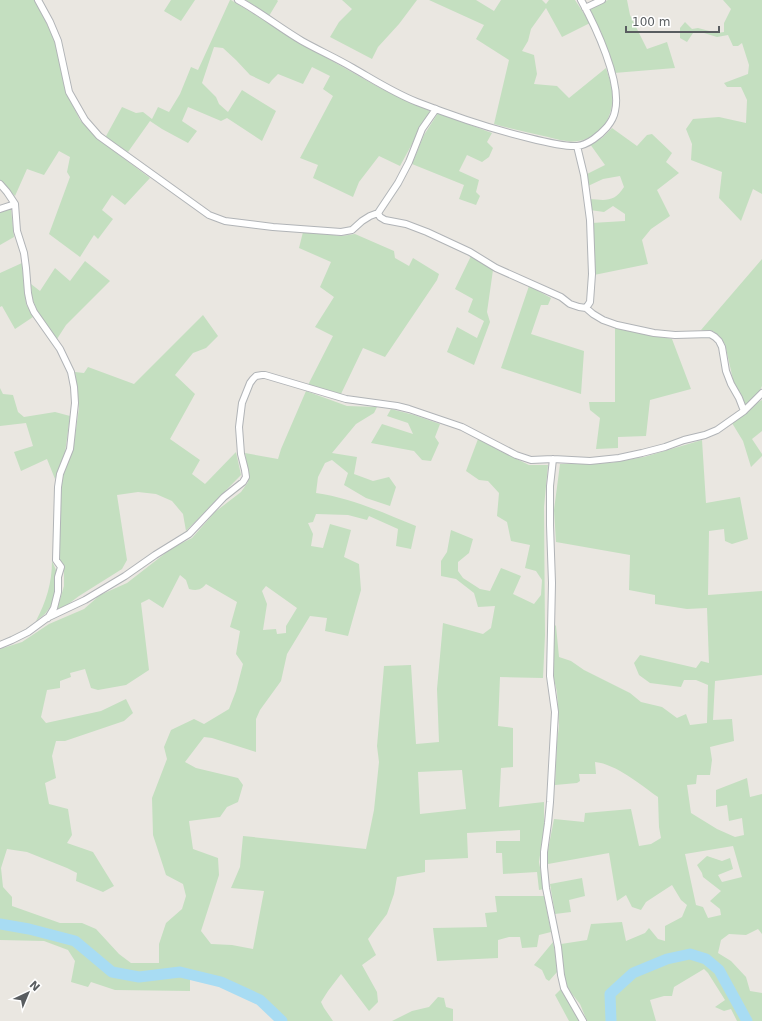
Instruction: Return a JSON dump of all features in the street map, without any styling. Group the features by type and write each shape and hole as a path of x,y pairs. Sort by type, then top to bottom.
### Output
{"street":[{"path":"38,0 58,41 69,92 85,120 99,136 209,215 225,221 341,232 352,230 366,219 378,213 398,183 409,162 422,129 436,108"},
{"path":"238,0 302,40 385,86 416,101 463,119 511,134 577,146 588,142 601,134 611,122 616,110 612,73 597,32 580,0"},
{"path":"585,8 602,0"},
{"path":"577,146 584,174 590,220 592,274 590,302 586,308"},
{"path":"0,184 15,204 17,231 24,253 30,303 34,312 62,354 71,372 74,387 75,404 70,449 60,474 58,487 56,560 61,567 58,577 58,592 54,608 48,618"},
{"path":"0,209 15,204"},
{"path":"378,213 380,217 385,220 406,224 470,252 496,268 561,297 570,304 586,308 603,320 617,325 654,333 675,335 710,334 719,341 722,347 726,371 744,411"},
{"path":"0,645 28,632 48,618 85,600 189,534 224,498 243,482 246,477 241,454 239,427 242,403 250,384 256,376 265,375 346,399 409,409 462,426 516,455 531,460 553,459 590,461 619,458 665,447 717,430 744,411 762,393"},
{"path":"553,459 550,486 552,583 550,676 554,712 550,795 544,852 544,867 546,888 558,947 564,988 583,1021"}],"green space":[{"path":"0,0 35,0 56,43 65,90 80,120 99,140 150,178 125,205 112,195 102,210 113,219 98,239 94,235 80,257 49,234 70,177 67,172 70,157 59,151 44,175 27,169 15,196 0,181"},
{"path":"171,0 195,0 181,21 164,11"},
{"path":"230,0 380,88 430,111 400,166 379,156 359,182 353,197 313,178 318,165 300,158 333,96 323,89 330,76 312,67 303,84 278,74 269,84 250,75 223,48 214,47 202,83 216,97 219,104 228,112 242,90 276,111 262,141 227,118 221,121 188,107 182,121 197,131 188,143 150,121 128,152 105,138 122,107 136,113 143,112 152,119 158,107 169,112 180,94 191,67 198,70"},
{"path":"246,0 277,0 278,1 269,16"},
{"path":"342,0 417,0 399,24 378,47 372,59 330,37 339,22 352,9"},
{"path":"429,0 476,0 494,11 501,0 542,0 546,4 549,0 575,0 590,23 562,37 546,8 531,29 528,41 522,51 534,55 537,74 534,84 557,86 569,98 606,68 612,86 612,107 606,122 601,129 595,135 587,139 567,141 494,124 509,60 476,39 484,25"},
{"path":"608,0 627,0 630,15 647,49 667,42 675,68 614,73 601,32 588,9"},
{"path":"723,0 762,0 762,194 753,189 741,221 719,198 722,172 691,160 692,144 686,129 693,119 719,117 746,123 747,100 741,87 727,87 724,83 748,74 749,65 742,43 738,46 733,46 728,35 717,37 704,33 693,33 687,42 680,38 680,28 685,22 692,29 698,28 717,33 724,32 724,23 731,9"},
{"path":"438,113 492,133 487,142 493,148 489,157 482,162 467,155 459,171 479,180 476,192 480,196 476,205 459,199 464,185 412,164 424,135"},
{"path":"612,128 637,146 647,135 652,134 672,153 666,162 679,173 657,190 670,216 651,229 642,240 648,264 594,275 591,223 625,221 625,214 613,206 604,212 590,210 589,199 604,200 613,198 617,196 624,187 620,176 603,179 588,186 587,174 605,165 590,144 602,138"},
{"path":"11,209 14,237 0,245 0,212"},
{"path":"303,232 342,236 355,234 394,251 395,258 409,266 413,258 439,274 437,280 385,357 363,348 341,394 308,385 333,336 315,327 334,297 320,287 331,262 299,248"},
{"path":"471,256 493,270 487,312 490,322 474,365 447,352 457,327 477,338 484,321 468,312 473,299 455,289"},
{"path":"762,259 762,386 758,395 744,408 742,396 734,384 725,344 713,331 701,330"},
{"path":"85,261 110,281 66,325 57,339 37,311 32,297 31,284 40,291 55,268 70,281"},
{"path":"22,263 26,304 33,317 15,329 2,306 0,307 0,273"},
{"path":"529,286 551,298 548,305 541,305 531,334 584,351 581,394 501,368"},
{"path":"203,315 218,336 206,348 193,353 175,375 195,394 170,439 200,460 192,474 205,484 236,452 241,475 186,531 183,514 172,501 156,494 138,492 117,495 127,560 122,569 57,610 64,586 64,567 59,559 59,489 62,474 73,450 79,408 75,372 84,373 88,367 134,384"},
{"path":"615,328 672,339 691,389 650,400 646,436 618,437 618,448 596,449 600,418 590,410 589,402 615,402"},
{"path":"0,388 3,394 13,395 18,412 24,417 55,412 70,416 65,453 55,479 47,459 21,471 14,452 33,446 26,423 0,426"},
{"path":"306,391 347,406 377,407 374,413 356,424 332,453 357,457 354,474 373,481 389,477 396,487 390,506 366,498 344,485 348,473 332,460 325,463 318,477 316,493 355,502 416,526 411,549 396,546 398,529 369,516 367,520 348,515 316,514 313,522 308,523 313,534 311,546 323,548 330,524 351,530 344,557 359,564 361,590 348,636 325,631 327,618 310,616 287,654 281,681 260,710 256,719 256,752 212,738 204,737 185,762 196,768 238,778 243,785 238,802 227,807 220,817 189,821 193,849 218,858 219,875 201,931 211,944 232,945 253,949 264,891 231,888 240,867 243,836 366,849 374,810 379,762 377,746 384,666 411,665 416,744 439,742 437,689 443,623 483,634 491,628 495,606 478,607 474,593 456,579 441,576 441,561 447,552 451,530 473,539 469,553 458,562 458,571 463,578 480,589 490,591 501,568 521,576 513,594 534,604 541,595 542,580 536,571 525,568 530,545 511,541 507,522 497,516 499,493 488,481 479,480 466,471 478,439 529,465 548,465 544,507 545,635 543,678 500,677 498,726 513,728 513,767 501,768 499,807 544,802 544,828 539,862 544,889 539,890 537,872 503,874 502,853 496,853 496,841 520,841 520,830 467,833 468,858 425,860 425,872 397,877 394,894 387,914 368,939 376,955 362,965 377,992 378,1002 369,1011 341,974 321,1002 333,1021 278,1021 259,1002 221,984 190,979 190,991 115,990 91,982 88,987 71,982 75,961 68,950 44,941 0,940 0,649 22,642 49,624 84,609 100,595 127,583 172,548 192,538 215,512 241,492 248,482 248,470 245,453 278,459","holes":["180,575 186,580 189,589 199,590 206,584 237,602 230,627 240,631 236,654 243,664 236,691 229,709 204,724 194,719 171,730 164,747 167,759 152,798 153,835 166,875 183,884 186,896 182,909 166,923 159,944 159,963 131,963 119,954 96,929 82,923 60,923 12,906 12,897 3,887 1,868 7,849 27,852 77,873 76,881 103,892 114,886 93,852 67,843 72,835 68,809 49,804 45,783 56,778 52,756 56,741 65,741 124,721 133,713 126,699 101,711 46,723 41,717 47,690 60,688 60,681 71,677 70,673 85,669 91,688 98,690 126,685 149,670 141,603 149,599 163,608","266,586 297,608 286,626 286,633 277,634 276,629 263,630 267,604 262,591","462,770 466,809 420,814 418,772"]},
{"path":"762,400 762,431 752,439 762,456 751,467 743,441 732,423"},
{"path":"391,409 440,424 435,437 439,443 431,461 422,460 414,451 371,443 382,424 413,434 408,423 387,416"},
{"path":"702,440 706,503 740,497 748,539 732,544 725,541 724,529 709,531 708,595 762,591 762,675 715,681 713,720 732,719 734,741 710,747 712,760 710,775 697,775 696,784 687,785 691,813 717,829 735,837 744,835 742,818 729,821 727,805 716,807 716,790 747,778 750,797 762,794 762,934 758,929 746,935 729,934 721,940 718,953 731,961 746,977 750,991 762,993 762,1021 737,1021 731,1009 724,1011 715,1007 725,1000 704,969 674,987 672,996 664,996 650,1000 656,1021 587,1021 580,1004 568,989 564,979 561,944 587,940 591,924 622,922 626,941 645,933 649,928 658,939 665,941 665,926 682,917 687,905 681,900 672,885 646,902 641,910 632,907 626,895 617,901 609,853 548,864 547,855 554,819 584,822 585,813 631,809 639,846 651,844 661,838 658,797 620,771 595,762 596,774 579,774 580,781 577,783 555,785 559,726 557,692 553,675 554,624 556,626 559,657 571,661 584,670 630,693 641,702 662,707 677,718 686,714 690,725 707,723 708,685 696,680 684,680 681,687 650,683 639,675 634,663 640,655 696,668 701,661 709,663 707,608 687,609 655,604 655,595 629,590 630,555 556,542 554,510 560,464 610,463 644,457","holes":["733,846 742,877 722,882 718,875 733,869 730,858 722,861 707,856 697,865 703,877 721,891 710,901 720,909 721,915 708,918 703,907 696,905 685,854"]},
{"path":"52,561 56,570 56,589 51,606 45,614 36,621 48,592"},
{"path":"582,878 585,896 569,900 571,912 555,914 550,884"},
{"path":"495,896 544,896 551,932 539,935 537,947 522,948 520,937 509,937 498,940 498,958 437,961 433,928 487,927 485,913 497,912"},
{"path":"553,942 557,972 549,981 546,979 542,970 534,965"},
{"path":"561,989 579,1021 569,1021 555,995"},
{"path":"438,997 444,998 446,1007 453,1009 453,1021 392,1021 412,1011 429,1007"}],"waterway":[{"path":"0,924 29,929 75,941 112,972 139,977 180,972 221,982 260,1000 282,1021"},
{"path":"611,1021 610,994 633,973 667,959 690,954 706,959 719,970 747,1021"}]}
